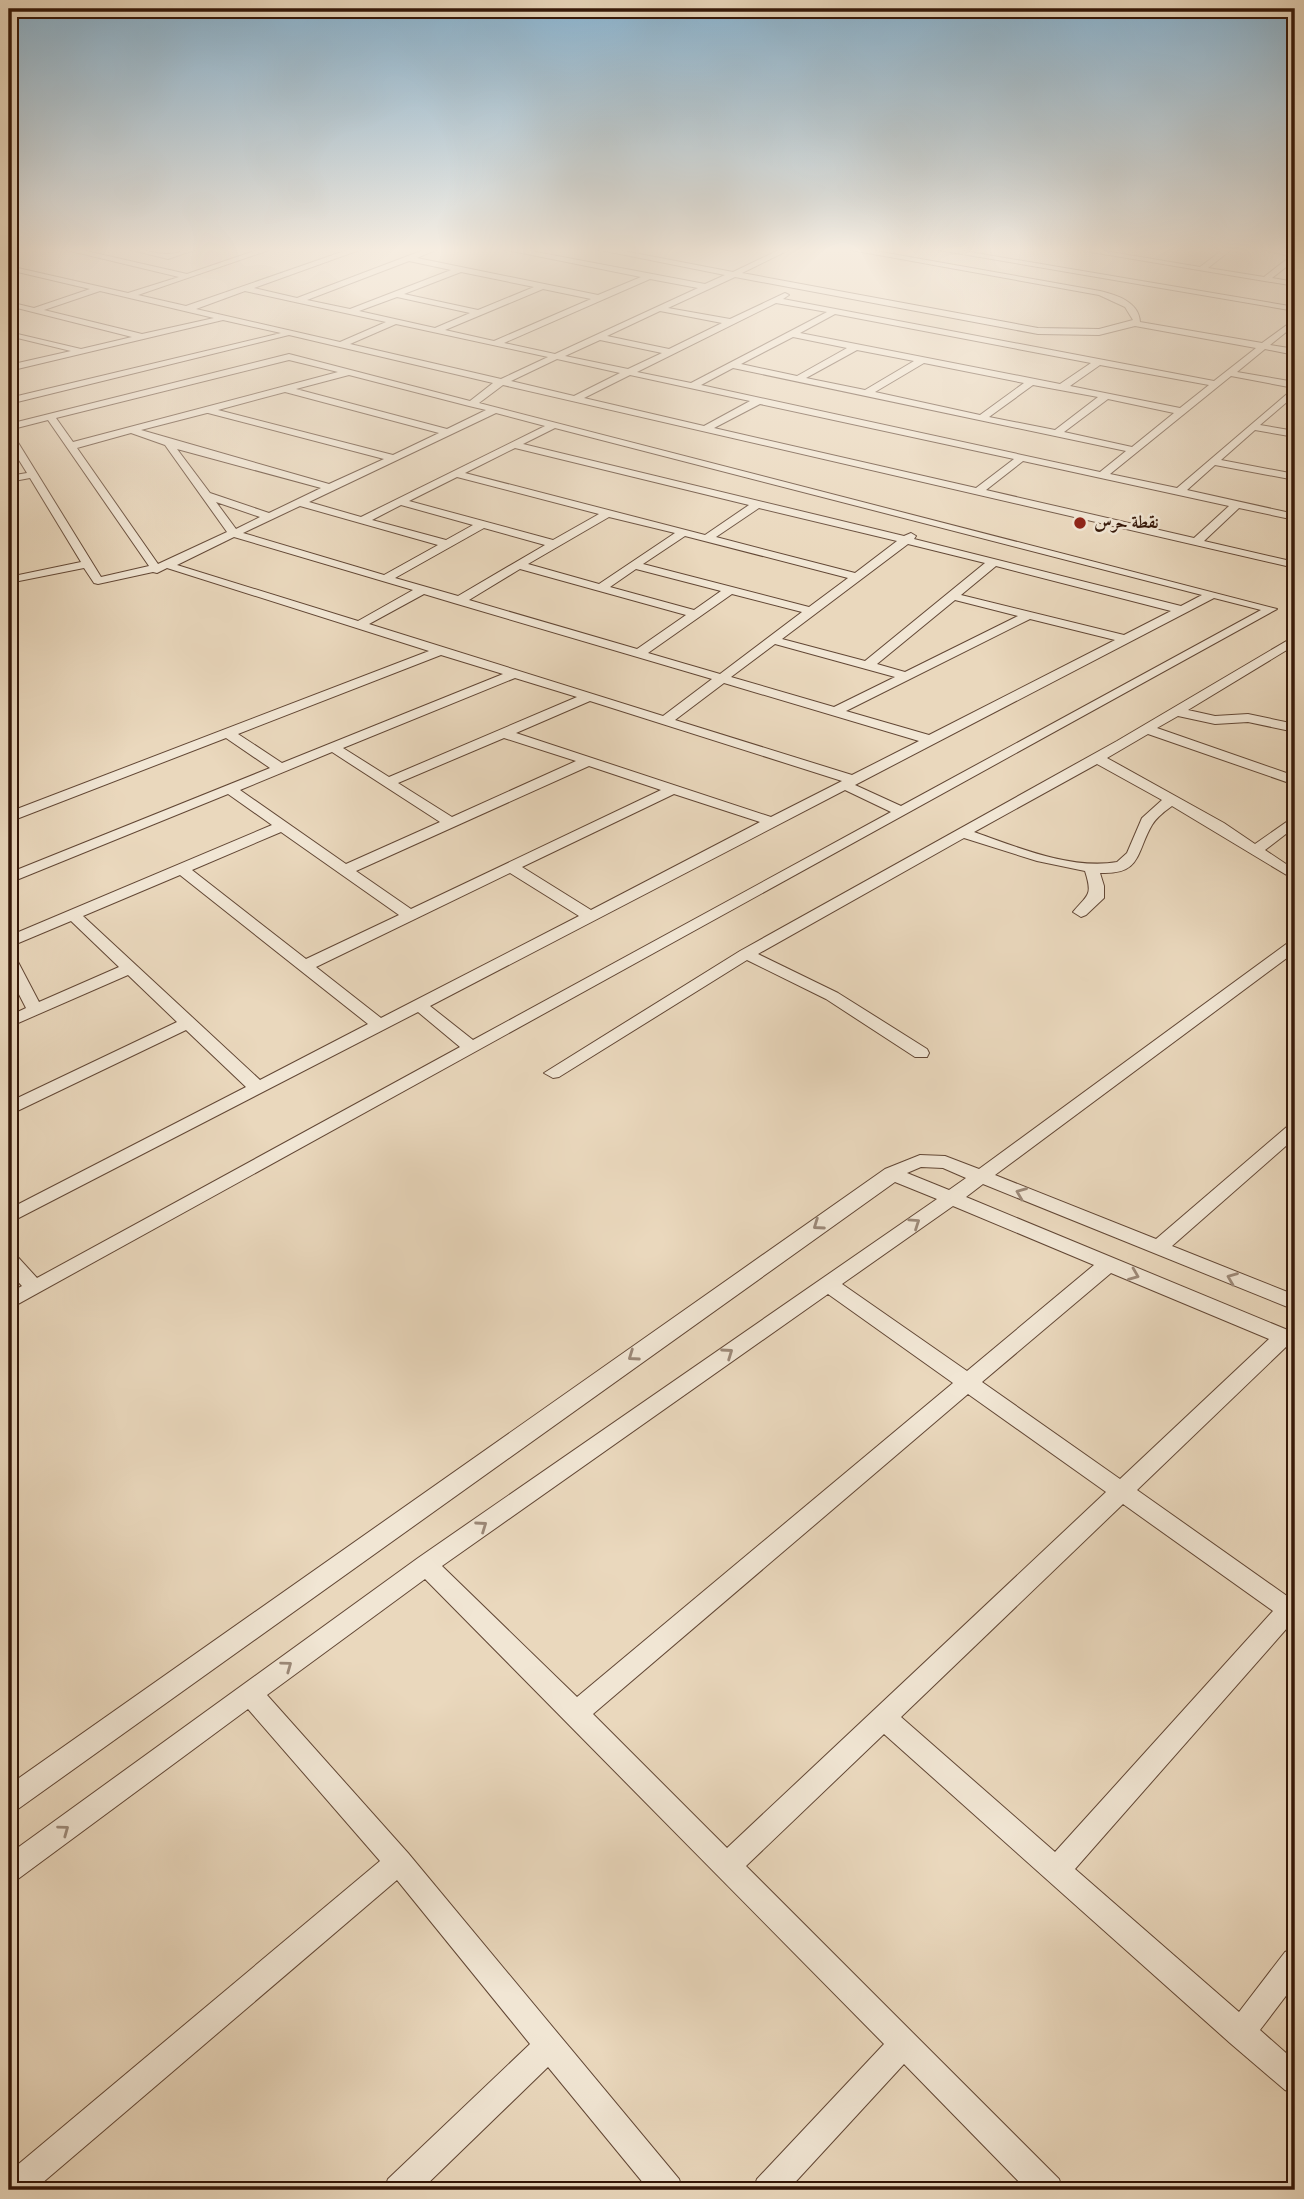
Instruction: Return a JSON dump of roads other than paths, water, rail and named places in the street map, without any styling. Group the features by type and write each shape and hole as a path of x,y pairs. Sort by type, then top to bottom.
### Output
{"street":[{"path":"9,368 54,351"},
{"path":"9,368 80,351"},
{"path":"9,401 220,351"},
{"path":"365,351 1295,565"},
{"path":"529,351 1294,515"},
{"path":"472,404 491,387 569,351"},
{"path":"663,351 670,352"},
{"path":"575,399 673,351"},
{"path":"692,386 759,351"},
{"path":"798,379 849,351"},
{"path":"873,351 1181,411"},
{"path":"895,355 903,351"},
{"path":"1030,351 1215,384"},
{"path":"1102,475 1255,351"},
{"path":"9,427 289,357 554,425 708,469 930,522 1271,609 9,1302"},
{"path":"867,393 922,360"},
{"path":"1061,387 1097,363"},
{"path":"732,365 1133,450"},
{"path":"71,446 350,372"},
{"path":"1228,373 1295,387"},
{"path":"981,418 1031,382"},
{"path":"1179,492 1295,387"},
{"path":"285,389 448,432"},
{"path":"1055,434 1106,396"},
{"path":"705,429 758,401"},
{"path":"885,428 923,405"},
{"path":"208,410 394,458"},
{"path":"9,436 12,448 32,475 98,581 162,567 495,410"},
{"path":"51,418 162,567 359,625 665,721 849,782 902,812"},
{"path":"363,520 554,425"},
{"path":"1253,427 1295,434"},
{"path":"131,430 168,443 331,488"},
{"path":"168,443 234,534 931,740"},
{"path":"514,445 689,482 757,504 1182,610"},
{"path":"976,492 1021,458"},
{"path":"1213,462 1295,477"},
{"path":"456,474 857,577"},
{"path":"9,480 32,475"},
{"path":"205,495 270,517"},
{"path":"400,502 554,544"},
{"path":"300,503 448,544"},
{"path":"708,538 757,504"},
{"path":"1196,542 1237,504"},
{"path":"458,601 608,513"},
{"path":"665,721 930,522"},
{"path":"384,579 482,524"},
{"path":"600,588 684,532"},
{"path":"867,666 994,562"},
{"path":"9,580 87,564"},
{"path":"518,565 696,614"},
{"path":"634,565 810,611"},
{"path":"359,625 422,590"},
{"path":"638,654 730,590"},
{"path":"9,1217 1213,594"},
{"path":"953,596 1126,639"},
{"path":"834,712 1028,615"},
{"path":"772,640 906,676"},
{"path":"553,1073 746,954 1097,758 1295,640"},
{"path":"9,817 440,651"},
{"path":"9,878 514,674"},
{"path":"388,782 589,697"},
{"path":"1175,711 1215,720 1248,718 1295,729"},
{"path":"1147,729 1295,781"},
{"path":"228,733 280,768"},
{"path":"503,733 773,822"},
{"path":"333,747 451,823"},
{"path":"1097,758 1172,799 1295,876"},
{"path":"346,870 588,761"},
{"path":"230,789 410,916"},
{"path":"305,966 673,789"},
{"path":"962,833 1032,856 1091,867 1121,866 1135,854 1145,824 1172,799"},
{"path":"1255,851 1295,820"},
{"path":"9,942 283,826"},
{"path":"511,867 590,916"},
{"path":"1081,912 1096,898 1097,886 1091,867"},
{"path":"182,869 380,1025"},
{"path":"73,915 258,1088"},
{"path":"9,1870 426,1565 981,1177 1295,945"},
{"path":"746,954 832,996 921,1052"},
{"path":"9,960 34,1010"},
{"path":"9,1022 130,968"},
{"path":"419,1005 472,1048"},
{"path":"9,1109 188,1023"},
{"path":"1158,1248 1295,1129"},
{"path":"9,1800 891,1173 920,1161 944,1162 1295,1303"},
{"path":"727,1866 1121,1492 1290,1339 891,1173"},
{"path":"9,1260 35,1288"},
{"path":"576,1713 1108,1264"},
{"path":"827,1283 1121,1492 1292,1606 1056,1870"},
{"path":"426,1565 1048,2190"},
{"path":"250,1694 399,1861 668,2190"},
{"path":"884,1718 1295,2080"},
{"path":"11,2190 399,1861"},
{"path":"1240,2033 1295,1962"},
{"path":"768,2190 902,2044"},
{"path":"399,2190 550,2045"}],"place":[{"name":"نقطة حرس","path":"1080,523"}]}
